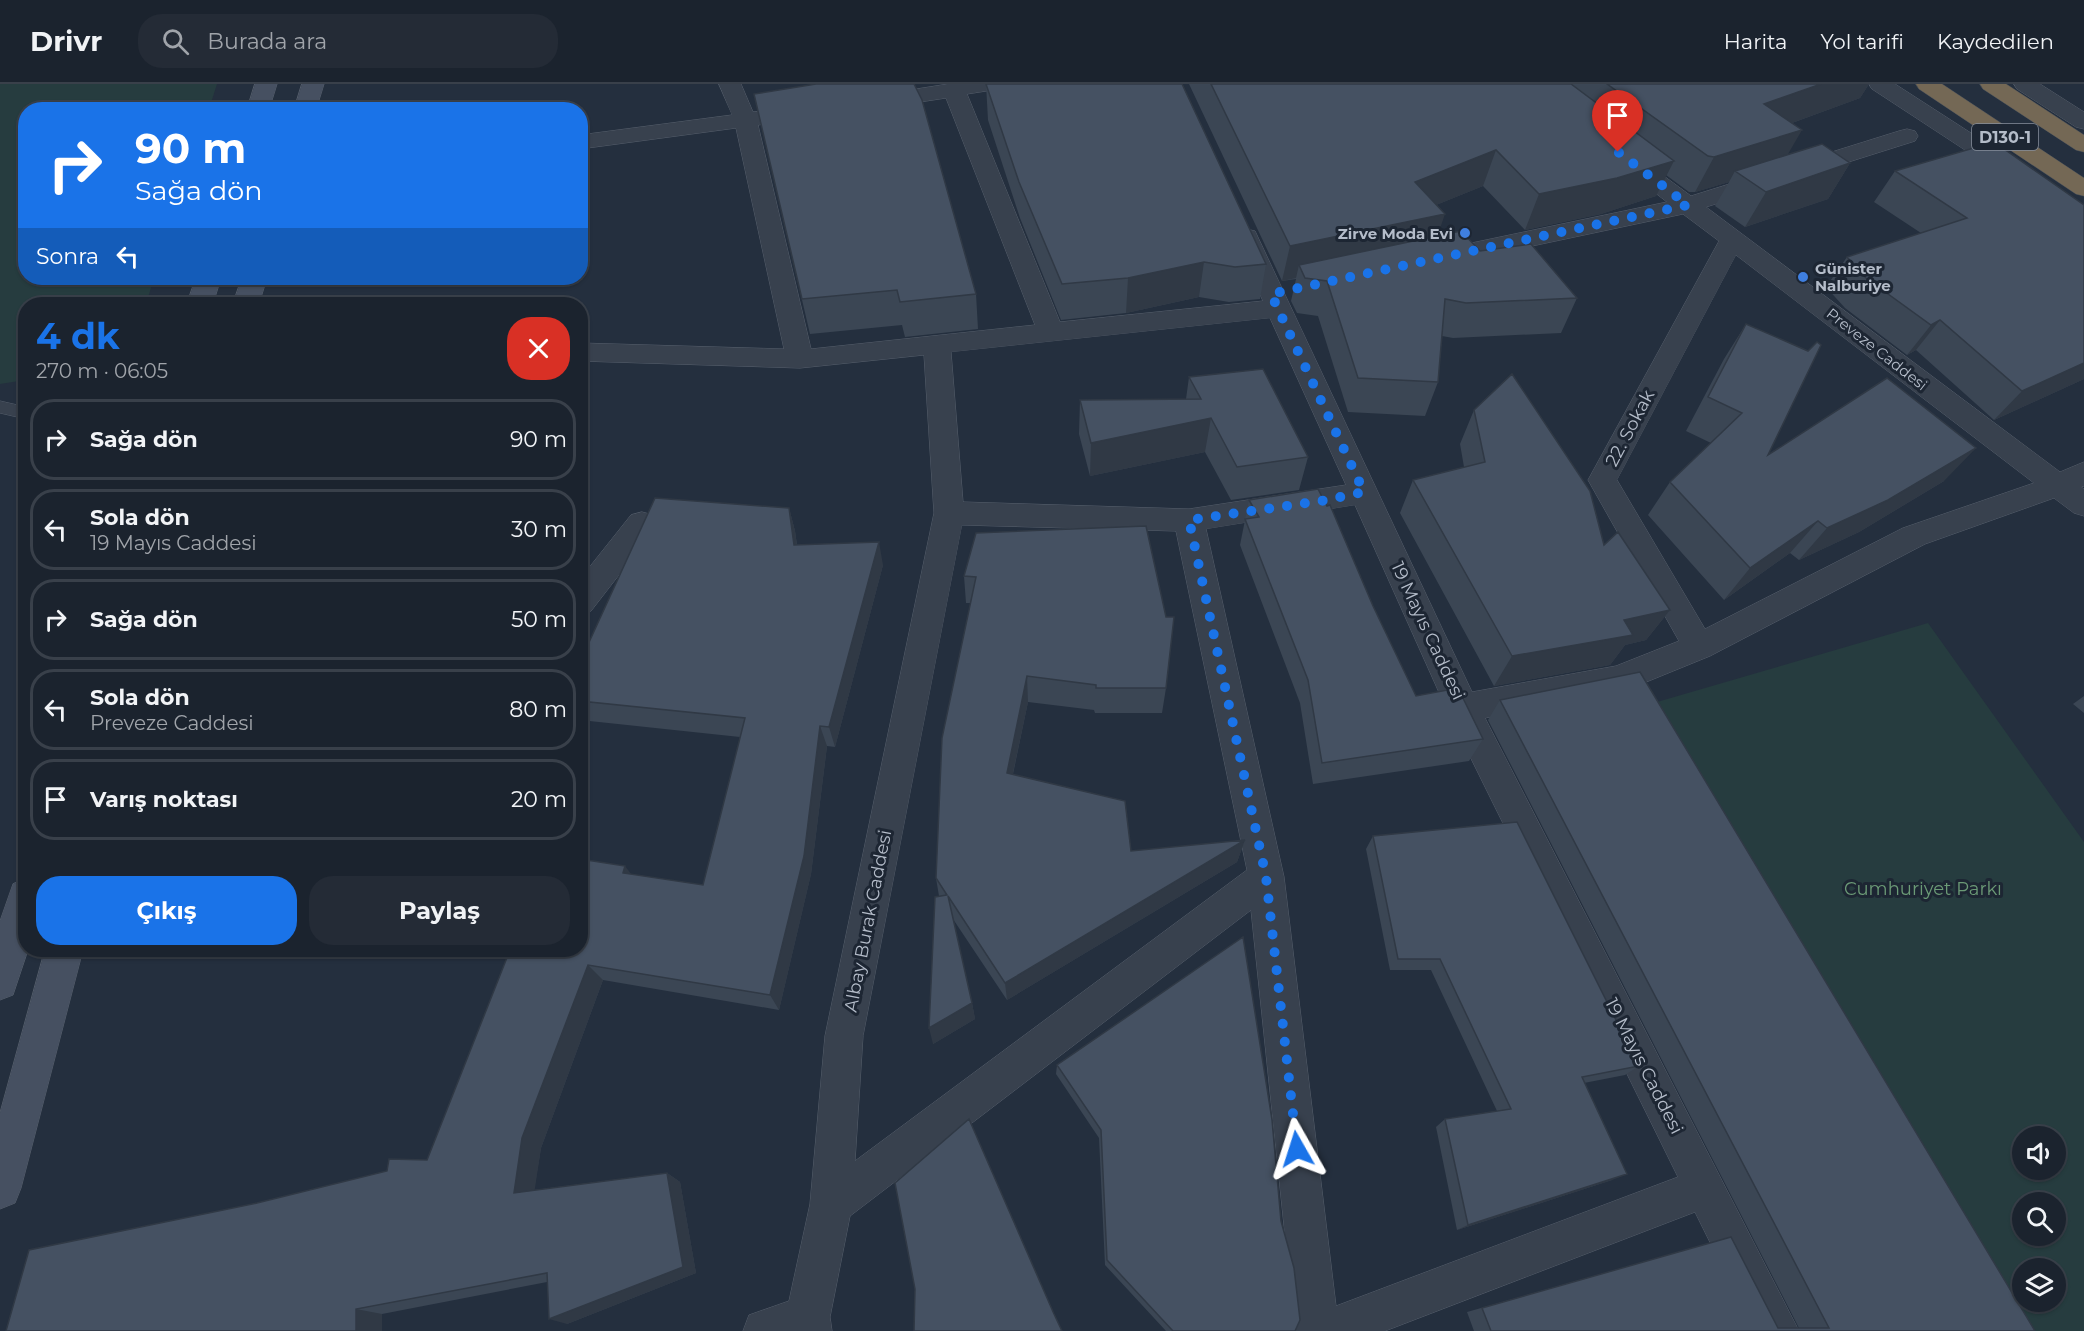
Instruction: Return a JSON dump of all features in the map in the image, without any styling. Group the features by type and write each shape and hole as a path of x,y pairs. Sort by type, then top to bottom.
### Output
{"highway":[{"name":"D130-1","path":"1927,84 2084,189"},
{"name":"D130-1","path":"1991,84 2084,145"}],"main road":[{"path":"260,102 266,84"},
{"path":"307,102 313,84"},
{"path":"0,982 18,922"},
{"path":"0,1188 62,957"}],"street":[{"path":"730,84 746,121 800,359"},
{"path":"850,105 991,84"},
{"path":"1880,84 2084,217"},
{"path":"2025,84 2084,122"},
{"path":"954,90 1051,333"},
{"path":"588,141 827,109"},
{"path":"1407,265 1688,205 1907,136"},
{"name":"Preveze Caddesi","path":"1608,145 1733,238 2071,479 2084,505"},
{"name":"19 Mayıs Caddesi","path":"1233,210 1281,297 1364,492 1463,708 1777,1331"},
{"name":"22. Sokak","path":"1699,647 1602,480 1733,238"},
{"path":"588,352 800,359 1051,333 1281,297"},
{"name":"Albay Burak Caddesi","path":"809,1324 831,1204 844,1036 949,513 936,345"},
{"path":"1463,708 1618,679 1699,647 1914,536 2071,479"},
{"path":"949,513 1189,520 1321,501 1364,492"},
{"path":"1189,520 1266,877 1317,1331"},
{"path":"588,592 642,523"},
{"path":"831,1204 1266,877"},
{"path":"1328,1331 1705,1187"},
{"path":"765,1331 809,1324"}],"lane":[{"path":"1,409 18,412"}],"green space":[{"path":"0,84 217,84 211,102 18,102 18,285 152,285 148,297 18,297 18,381 0,384"},
{"name":"Cumhuriyet Parkı","path":"1928,623 2084,842 2084,1331 1998,1331 1633,709"}],"building":[{"path":"816,84 914,84 922,100 976,294 900,302 897,290 802,299 754,94"},
{"path":"986,84 1182,84 1266,264 1235,267 1204,262 1128,278 1062,284 1019,182"},
{"path":"1211,84 1571,84 1674,161 1617,178 1539,194 1496,150 1415,182 1445,214 1290,246"},
{"path":"1607,84 1821,84 1764,104 1802,130 1714,157 1708,156"},
{"path":"1994,142 2084,205 2084,363 2022,391 1940,320 1931,325 1866,278 1847,257 1967,218 1895,171"},
{"path":"1822,144 1850,163 1766,192 1735,171"},
{"path":"1461,231 1480,251 1531,244 1577,298 1466,303 1445,299 1438,382 1358,378 1327,281 1305,278 1299,265"},
{"path":"1746,324 1808,351 1817,342 1821,345 1768,455 1887,378 1976,448 1888,500 1827,528 1818,521 1750,568 1670,482 1742,413 1708,397"},
{"path":"1263,369 1308,457 1237,467 1211,418 1091,443 1080,400 1201,399 1189,377"},
{"path":"1512,374 1590,491 1604,545 1618,532 1670,610 1624,620 1633,635 1512,656 1413,480 1485,462 1474,410"},
{"path":"1318,489 1327,506 1330,505 1373,606 1416,696 1458,688 1483,739 1322,763 1308,680 1245,519 1259,517 1249,500"},
{"path":"655,498 789,508 794,545 879,542 829,727 820,726 804,856 770,995 588,965 522,1138 514,1193 667,1173 683,1267 549,1319 547,1273 356,1309 356,1331 6,1331 29,1250 257,1203 387,1171 389,1159 427,1160 507,957 588,957 588,860 625,866 623,873 703,885 745,718 588,702 588,645"},
{"path":"1146,526 1166,617 1174,617 1166,688 1096,688 1096,685 1027,676 1007,773 1125,801 1131,851 1245,840 1005,983 948,896 972,1003 929,1028 935,897 947,895 936,878 942,738 976,577 964,576 976,533"},
{"path":"1640,672 2012,1293 2012,1312 2024,1312 2035,1331 1491,1331 1482,1308 1731,1237 1778,1328 1829,1328 1500,700"},
{"path":"1517,822 1639,1066 1582,1077 1627,1174 1468,1225 1445,1119 1511,1109 1440,959 1398,959 1373,836"},
{"path":"1243,937 1272,1120 1281,1221 1294,1268 1300,1320 1295,1331 1173,1331 1107,1260 1101,1130 1057,1065"},
{"path":"969,1119 1062,1331 914,1331 915,1289 895,1183"}],"place":[{"name":"Zirve Moda Evi","path":"1465,233"},
{"name":"Günister Nalburiye","path":"1803,277"}],"route":[{"path":"1297,1149 1266,877 1189,520 1321,501 1364,492 1271,294 1688,205 1618,152"}]}
